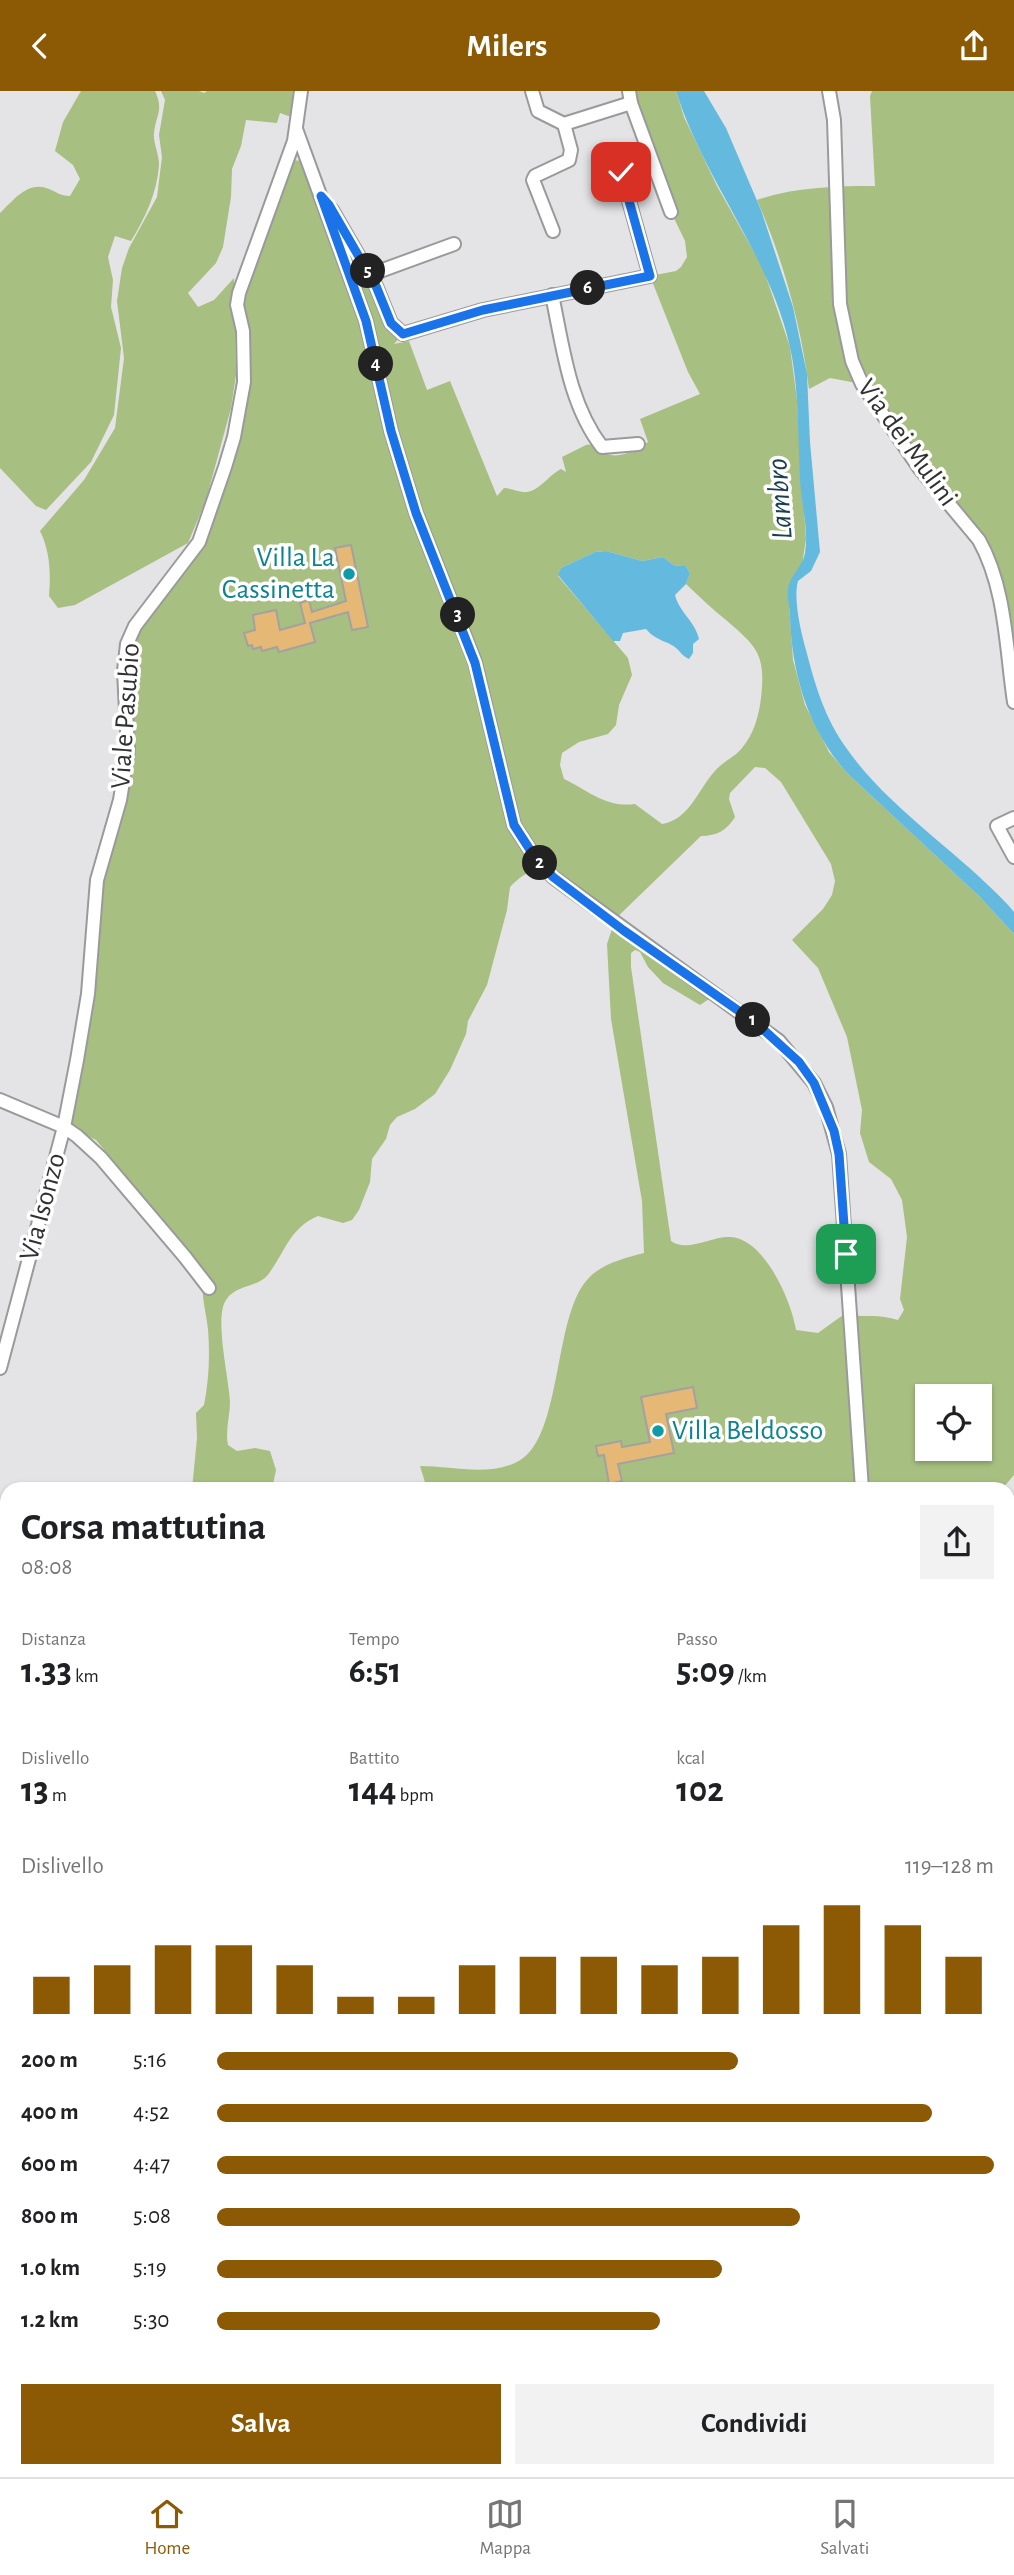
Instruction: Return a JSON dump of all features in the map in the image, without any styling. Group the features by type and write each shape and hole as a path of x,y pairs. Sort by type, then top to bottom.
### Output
{"street":[{"name":"Viale Pasubio","path":"64,1127 88,994 97,880 120,800 128,750 124,671 127,644 135,626 199,543 225,467 234,437 244,382 243,331 237,305 239,293 296,129 301,91"},
{"path":"531,91 538,111 564,124 571,150 569,160 535,176 533,180 552,231"},
{"name":"Via dei Mulini","path":"829,91 834,120 840,304 852,361 862,384 920,469 979,540 986,553 1005,635 1014,702"},
{"path":"564,124 630,97 671,212"},
{"path":"296,129 366,321 391,431 416,513 475,663 507,804 523,841 553,877 779,1041 814,1083 826,1107 839,1154 862,1482"},
{"path":"321,196 329,205 369,275 391,323 403,334 450,319 552,295 650,276 621,172"},
{"path":"369,275 454,244"},
{"path":"552,295 573,392 590,431 602,447 638,444"},
{"path":"1014,818 997,827 1014,857"},
{"path":"0,1100 64,1127 101,1158 209,1287"},
{"name":"Via Isonzo","path":"0,1368 64,1127"}],"green space":[{"path":"81,91 155,91 159,108 154,137 159,165 153,195 136,232 131,241 115,236 108,257 113,280 111,307 121,348 114,415 91,462 46,510 36,506 0,468 0,213 16,197 34,187 70,196 80,179 73,165 55,151 63,122"},
{"path":"161,91 296,91 291,117 280,113 277,123 246,120 241,146 232,169 231,197 223,247 216,263 188,293 198,307 214,300 234,278 236,375 231,408 206,500 188,543 75,605 58,608 49,596 49,563 40,531 84,480 115,428 124,358 117,301 122,268 129,248 157,197 162,157 159,135 165,100"},
{"path":"629,91 676,91 684,117 717,186 763,268 790,347 797,400 806,539 802,565 788,590 793,660 805,705 829,752 847,773 980,897 1014,934 1014,1475 1008,1482 425,1482 420,1466 492,1469 515,1463 530,1451 542,1431 550,1407 568,1322 576,1298 592,1274 613,1262 644,1253 642,1201 611,1019 607,944 614,923 713,991 709,999 700,1005 663,983 648,967 640,952 635,950 631,953 671,1241 692,1245 730,1237 742,1240 754,1248 765,1259 782,1288 796,1330 818,1333 843,1315 878,1316 898,1320 904,1310 900,1299 907,1237 902,1200 891,1179 869,1162 860,1133 862,1110 847,1037 818,968 792,940 823,909 832,895 835,881 831,864 781,782 765,768 755,767 730,793 729,799 735,817 729,825 712,835 701,836 609,925 539,873 527,874 510,887 507,910 487,985 468,1021 466,1034 450,1070 435,1094 415,1109 397,1117 390,1125 386,1139 372,1159 370,1182 359,1210 352,1220 343,1223 318,1216 301,1226 265,1277 236,1291 226,1300 221,1320 230,1402 228,1445 237,1451 255,1448 270,1451 276,1470 273,1482 193,1482 197,1438 196,1413 204,1405 209,1368 204,1275 179,1240 96,1140 68,1127 92,994 101,881 125,801 133,751 129,671 132,645 138,631 200,551 225,488 240,438 250,369 242,298 291,160 304,161 363,320 387,429 418,528 449,603 477,682 485,726 490,725 475,662 416,513 391,431 366,321 321,196 329,205 376,286 391,323 403,334 394,344 409,341 427,390 450,381 497,496 504,488 532,491 561,469 566,472 562,457 586,445 594,444 607,454 614,455 627,453 641,446 648,442 640,419 700,394 688,372 650,276 676,271 681,267 687,257 685,241 671,212","holes":["606,551 642,561 663,557 675,566 685,565 690,573 686,584 752,645 760,661 762,683 755,724 746,743 714,772 686,811 662,824 635,804 606,801 564,779 560,765 562,753 579,742 608,734 616,725 619,705 632,675 628,658 558,576 561,568 595,552"]},
{"path":"872,91 1014,91 1014,702 986,553 862,384 830,378 809,389 790,293 757,200 800,190 875,186 870,96"}],"water":[{"path":"676,91 704,91 726,128 761,210 793,307 807,374 820,552 811,571 798,581 797,606 804,643 822,701 839,738 883,792 989,886 1014,912 1014,934 980,897 847,773 833,756 812,720 794,660 788,597 789,586 804,558 806,544 792,357 783,321 770,287 704,158"},
{"path":"606,551 642,561 663,557 675,566 685,565 690,573 686,584 675,595 699,639 693,644 693,653 689,659 673,645 646,629 623,633 620,641 613,641 558,575 561,568 595,552"}],"building":[{"name":"Villa La Cassinetta","path":"351,545 368,627 352,630 348,612 310,623 315,642 279,652 277,647 262,651 261,647 253,649 252,645 248,646 244,633 255,630 253,615 276,610 280,630 305,623 300,603 309,600 312,612 346,601 335,548"},
{"name":"Villa Beldosso","path":"693,1387 697,1408 666,1414 674,1453 618,1464 622,1481 609,1482 604,1455 598,1456 596,1446 621,1441 622,1447 650,1442 641,1397"}],"place":[{"name":"Villa La Cassinetta","path":"349,574"},
{"name":"Villa Beldosso","path":"658,1431"}],"route":[{"path":"621,172 650,276 483,310 403,334 391,323 376,286 329,205 321,196 366,321 391,431 416,513 475,663 514,825 534,856 553,877 623,930 756,1023 779,1041 799,1062 814,1083 834,1131 839,1154 846,1254"}],"water label":[{"name":"Lambro","path":"780,499"}]}
